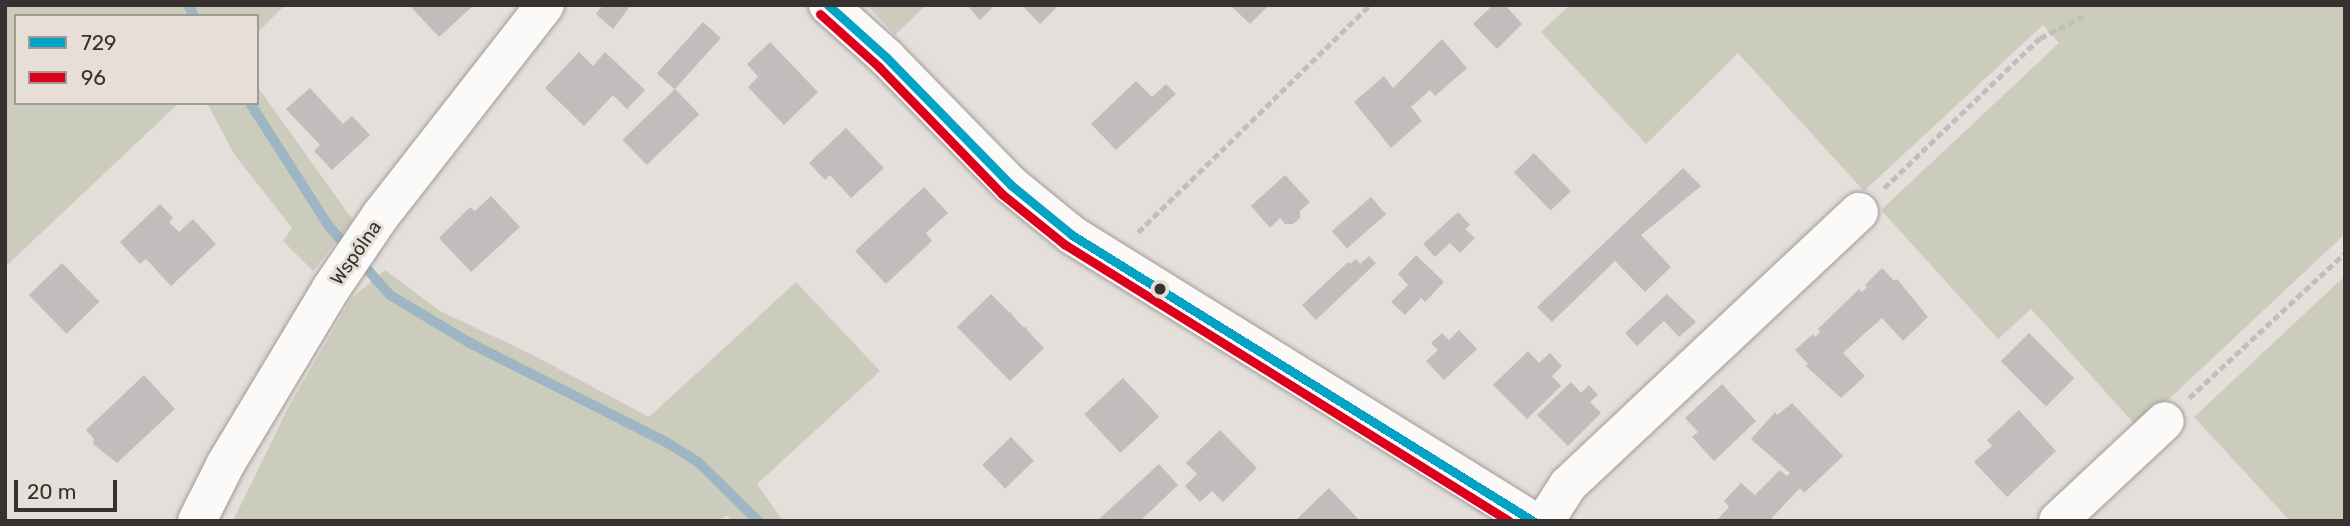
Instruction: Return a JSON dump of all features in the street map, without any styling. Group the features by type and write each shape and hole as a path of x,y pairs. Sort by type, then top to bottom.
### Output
{"street":[{"name":"Wspólna","path":"197,521 225,465 332,287 381,215 545,5"},
{"path":"828,5 887,58 1027,200 1110,259 1533,521"},
{"path":"1545,521 1568,485 1859,212"},
{"path":"2058,521 2165,421"}],"path":[{"path":"1110,259 1370,5"},
{"path":"1859,212 2040,38 2087,15"},
{"path":"2165,421 2345,253"}],"green space":[{"path":"5,5 285,5 259,31 259,14 14,14 14,105 177,105 5,267"},
{"path":"867,5 926,5 895,35"},
{"path":"1570,5 2345,5 2345,234 2138,428 2031,309 1998,339 1881,210 2059,43 2043,25 1864,191 1738,53 1646,144 1541,32"},
{"path":"259,89 353,220 313,271 283,241 292,228 234,154 208,105 259,105"},
{"path":"385,270 440,311 531,354 649,417 796,282 880,371 757,484 783,521 731,521 727,515 720,521 233,521 288,408 351,299"},
{"path":"2345,276 2345,521 2290,521 2194,417"}],"building":[{"path":"409,5 474,5 439,37"},
{"path":"603,5 631,5 613,29 596,14"},
{"path":"967,5 995,5 980,20"},
{"path":"1022,5 1059,5 1040,24"},
{"path":"1230,5 1269,5 1250,24"},
{"path":"1493,5 1505,5 1522,24 1497,49 1473,24"},
{"path":"703,22 721,38 675,89 657,73"},
{"path":"1442,39 1467,68 1435,96 1430,90 1411,107 1422,121 1391,148 1354,102 1384,76 1393,88"},
{"path":"770,42 818,92 784,125 748,87 758,77 747,64"},
{"path":"579,52 593,66 605,52 645,90 627,109 613,95 584,126 545,88"},
{"path":"1136,81 1152,97 1166,84 1176,94 1116,150 1091,124"},
{"path":"310,88 343,124 352,116 370,135 332,170 314,151 320,145 286,109"},
{"path":"675,89 699,114 647,165 622,140"},
{"path":"846,128 884,168 851,198 830,175 825,180 809,163"},
{"path":"1534,153 1571,191 1551,211 1514,172"},
{"path":"1683,168 1701,186 1641,235 1671,267 1645,292 1615,261 1552,322 1537,307"},
{"path":"1285,175 1310,202 1300,211 1300,218 1293,224 1285,224 1280,218 1270,228 1251,206"},
{"path":"924,187 948,213 926,233 932,241 886,284 855,251"},
{"path":"491,196 520,227 471,272 439,238 470,207 475,211"},
{"path":"1371,197 1386,214 1347,248 1332,231"},
{"path":"160,204 173,218 169,222 179,232 193,219 216,244 171,286 146,259 140,264 120,242"},
{"path":"1458,212 1470,225 1465,229 1475,238 1460,253 1450,243 1435,257 1423,244"},
{"path":"1416,255 1444,282 1425,302 1421,298 1405,315 1391,302 1408,285 1398,274"},
{"path":"1369,256 1376,263 1316,320 1302,305 1348,262 1350,264 1356,259 1360,264"},
{"path":"62,263 100,302 66,334 29,295"},
{"path":"1882,268 1894,281 1897,279 1928,317 1903,341 1882,318 1843,353 1865,376 1841,398 1806,366 1808,364 1795,350 1813,334 1815,337 1820,332 1818,329 1859,289 1862,292 1867,287 1865,285"},
{"path":"991,294 1010,313 1011,311 1024,328 1026,326 1044,348 1010,381 957,327"},
{"path":"1667,294 1696,322 1679,337 1664,321 1637,346 1625,333"},
{"path":"1459,330 1477,349 1444,380 1426,361 1438,350 1431,343 1442,333 1449,340"},
{"path":"2029,333 2074,378 2046,407 2001,361"},
{"path":"1528,351 1539,363 1550,353 1562,366 1552,376 1561,386 1527,419 1493,385"},
{"path":"144,375 175,409 117,463 93,444 94,439 86,430"},
{"path":"1123,378 1159,417 1120,453 1084,414"},
{"path":"1571,382 1581,393 1589,385 1598,395 1590,402 1601,413 1568,446 1537,415"},
{"path":"1722,384 1756,421 1714,461 1692,437 1698,432 1685,418"},
{"path":"1792,403 1843,456 1804,493 1800,488 1769,521 1716,521 1729,507 1724,501 1741,483 1755,495 1780,470 1787,476 1790,473 1751,439 1775,412 1777,415"},
{"path":"2019,410 2056,451 2007,497 1974,462 1992,446 1987,440"},
{"path":"1220,430 1257,468 1223,502 1212,491 1200,502 1185,486 1197,474 1186,463"},
{"path":"1011,437 1034,461 1005,489 982,465"},
{"path":"1159,464 1178,485 1140,521 1097,521"},
{"path":"1329,488 1360,521 1295,521"}],"waterway":[{"path":"188,5 193,14"},
{"path":"251,105 328,225 349,249"},
{"path":"360,261 390,295 470,343 666,442 699,463 758,521"}],"transit line":[{"name":"729","path":"828,5 887,58 1011,185 1072,235 1533,521"},
{"name":"96","path":"820,14 879,67 1002,194 1064,244 1509,521"}]}
